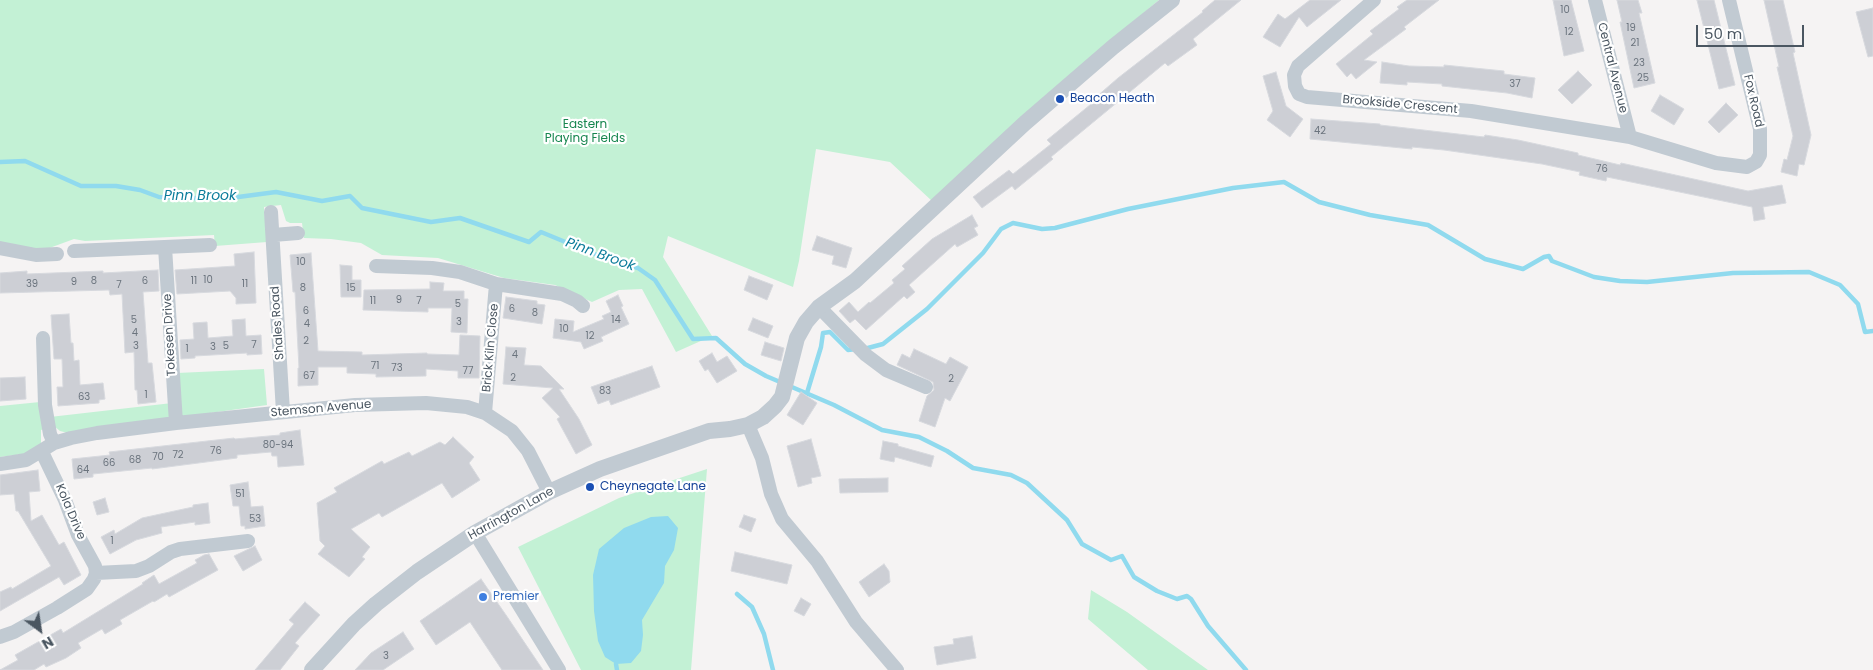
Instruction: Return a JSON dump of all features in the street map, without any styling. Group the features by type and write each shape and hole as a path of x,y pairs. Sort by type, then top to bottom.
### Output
{"street":[{"path":"897,670 856,622 817,561 782,519 771,494 762,458 748,425 763,417 782,397 797,338 806,322 819,307 855,281 1025,123 1113,47 1172,0"},
{"name":"Brookside Crescent","path":"1374,0 1298,66 1294,75 1295,86 1299,94 1307,97 1471,111 1630,137"},
{"name":"Central Avenue","path":"1595,0 1630,137"},
{"name":"Fox Road","path":"1630,137 1716,163 1747,166 1756,162 1760,156 1760,129 1729,0"},
{"name":"Shales Road","path":"271,212 283,412"},
{"path":"273,235 298,233"},
{"path":"74,251 210,244"},
{"name":"Tokesen Drive","path":"165,247 176,423"},
{"path":"0,248 36,255 57,254"},
{"path":"376,266 441,269 460,272 496,284 562,294 583,306"},
{"name":"Brick Kiln Close","path":"485,413 496,284"},
{"path":"819,307 861,350 886,370 926,387"},
{"path":"43,338 45,405 50,434 54,443"},
{"name":"Stemson Avenue","path":"0,464 26,460 54,443 96,433 355,405 426,403 467,407 485,413 512,431 528,451 549,492"},
{"name":"Harrington Lane","path":"312,670 354,624 376,604 417,572 475,533 549,492 600,469 709,431 748,425"},
{"name":"Kola Drive","path":"42,452 65,500 78,535 95,566 96,573"},
{"path":"475,533 559,670"},
{"path":"0,637 40,618 87,589 96,573 136,571 180,549 248,541"}],"green space":[{"name":"Eastern Playing Fields","path":"0,0 1159,0 1028,111 932,201 890,162 816,149 799,261 793,287 668,236 663,257 712,336 676,352 642,289 619,290 592,302 555,285 504,278 438,258 382,255 361,243 304,238 302,223 286,221 281,205 264,207 267,242 215,246 214,235 85,241 74,239 44,250 0,243"},
{"path":"264,369 267,405 68,433 60,431 54,426 41,430 41,444 31,453 0,457 0,406 40,402 41,418 181,402 177,373"},
{"path":"707,469 691,670 581,670 518,547 619,498"},
{"path":"1091,590 1127,612 1208,670 1148,670 1088,619"}],"water":[{"path":"668,516 678,528 674,550 665,566 664,583 642,620 641,651 631,663 616,664 605,657 598,641 594,611 593,575 599,549 624,528 651,517"}],"building":[{"path":"1215,0 1241,0 1193,39 1197,45 1168,66 1165,63 1051,157 1053,159 1015,190 1012,186 982,208 973,197 1009,170 1013,174 1051,144 1047,140 1096,100 1095,98 1118,78 1203,12"},
{"path":"1310,0 1341,0 1307,27 1299,17 1280,47 1263,37 1278,14 1285,19"},
{"path":"1407,0 1439,0 1404,27 1406,29 1364,60 1377,62 1356,79 1351,73 1347,77 1336,64 1373,34 1370,31 1399,9 1397,7"},
{"path":"1553,0 1571,0 1584,51 1564,56"},
{"path":"1617,0 1638,0 1642,13 1639,13 1655,83 1634,88"},
{"path":"1697,0 1714,0 1735,85 1719,89"},
{"path":"1764,0 1783,0 1811,135 1804,165 1799,164 1797,176 1781,172 1784,159 1787,160 1793,136"},
{"path":"1873,8 1873,56 1868,57 1856,12"},
{"path":"1382,62 1409,66 1444,67 1444,65 1504,71 1504,74 1535,78 1532,98 1507,93 1442,86 1442,84 1407,82 1407,85 1380,83"},
{"path":"1578,71 1592,85 1572,104 1558,90"},
{"path":"1276,72 1286,106 1303,119 1290,137 1267,120 1273,111 1263,76"},
{"path":"1660,95 1684,109 1674,125 1651,111"},
{"path":"1726,103 1738,115 1719,133 1708,122"},
{"path":"1311,119 1380,124 1518,140 1578,153 1578,155 1620,165 1621,163 1748,191 1782,185 1786,203 1763,207 1765,219 1754,221 1752,207 1607,177 1606,181 1579,175 1580,172 1542,164 1444,150 1412,147 1412,149 1310,139"},
{"path":"972,215 978,226 974,228 978,235 957,247 955,244 909,285 915,292 907,299 904,296 866,330 855,319 850,323 839,311 849,302 858,312 894,283 892,280 905,269 902,266 932,239"},
{"path":"817,236 852,248 846,268 832,264 834,256 812,250"},
{"path":"254,252 256,303 236,304 236,298 230,291 177,294 175,270 235,266 234,254"},
{"path":"311,253 318,351 362,352 362,355 427,353 459,355 460,335 480,336 479,378 458,378 458,371 426,369 426,376 376,377 376,374 347,373 347,367 318,367 318,385 298,386 299,368 295,292 293,292 290,255"},
{"path":"340,265 352,266 352,280 361,280 361,297 341,297"},
{"path":"158,270 159,291 143,292 148,363 152,363 156,402 138,404 137,390 135,390 134,352 125,353 122,294 110,295 109,290 0,293 0,273 27,271 27,274 103,271 103,273"},
{"path":"749,276 773,285 767,300 744,290"},
{"path":"430,282 444,283 443,291 464,291 464,299 468,299 467,333 451,332 452,308 428,308 428,312 363,310 364,290 430,289"},
{"path":"618,295 629,324 601,337 603,341 584,349 581,342 553,338 555,319 574,321 573,332 604,319 602,316 611,312 606,301"},
{"path":"506,297 537,301 537,304 545,305 542,324 503,318"},
{"path":"69,314 74,361 79,360 80,385 103,383 105,399 99,400 99,403 58,406 57,387 63,387 62,359 54,359 51,315"},
{"path":"753,318 773,326 768,338 748,330"},
{"path":"245,319 246,336 261,335 262,354 195,356 195,358 181,359 180,340 194,339 193,323 207,322 208,338 233,336 232,320"},
{"path":"765,342 784,348 781,361 761,355"},
{"path":"506,347 526,348 524,365 541,366 564,389 559,389 579,419 592,445 576,454 557,419 560,417 542,398 553,388 503,384"},
{"path":"914,349 946,364 950,357 968,367 950,401 945,398 935,427 919,421 927,396 934,390 933,382 897,365 902,354 910,358"},
{"path":"712,353 717,362 727,356 737,371 717,383 708,369 705,371 699,361"},
{"path":"652,366 660,387 611,405 609,400 598,404 591,387"},
{"path":"25,377 26,399 0,401 0,378"},
{"path":"801,392 817,403 803,425 787,415"},
{"path":"300,430 304,465 278,467 277,456 272,456 271,452 237,455 237,458 152,469 93,474 93,477 74,479 72,459 110,455 109,452 234,438 280,435 280,433"},
{"path":"453,437 474,457 469,463 480,480 452,498 442,483 382,517 379,513 351,529 370,547 362,557 365,559 349,577 318,554 325,546 320,541 317,503 337,492 334,488 382,461 384,464 409,452 412,456 440,442 445,445"},
{"path":"811,439 821,476 811,478 812,483 798,487 787,446"},
{"path":"883,441 934,456 931,467 895,457 894,462 880,459"},
{"path":"38,470 40,491 29,492 31,521 42,515 59,545 64,542 81,575 64,585 59,577 0,611 0,592 11,587 12,589 51,566 18,511 16,511 14,494 0,495 0,475"},
{"path":"888,478 888,492 840,493 839,479"},
{"path":"248,482 251,507 263,506 265,526 245,529 245,526 241,526 239,506 233,506 230,485"},
{"path":"105,498 109,512 97,515 93,502"},
{"path":"208,503 210,523 195,525 195,522 161,527 162,533 136,540 110,554 101,537 114,530 115,534 142,518"},
{"path":"744,515 756,519 751,532 739,527"},
{"path":"255,546 262,560 243,571 234,556"},
{"path":"735,552 792,565 787,584 731,571"},
{"path":"209,554 218,570 169,597 167,594 153,601 120,620 122,624 105,634 102,629 78,643 81,648 66,658 46,667 44,664 34,670 0,670 18,660 15,655 61,629 63,633 143,584 154,575 159,584 197,563 195,560"},
{"path":"884,564 889,571 890,582 869,597 859,582"},
{"path":"481,579 543,670 502,670 470,622 436,645 420,621"},
{"path":"801,598 811,604 804,616 794,611"},
{"path":"305,602 320,615 295,643 299,646 280,670 255,670 294,624 289,620"},
{"path":"403,632 414,649 383,670 355,670 371,653"},
{"path":"972,636 976,658 937,665 934,647 954,644 953,639"}],"waterway":[{"name":"Pinn Brook","path":"0,162 25,161 81,186 116,186 140,190 159,197 223,199 276,192 322,201 350,196 362,208 431,222 460,218 529,242 541,232 597,255 638,268 655,280 693,339 716,338 745,364 766,376 834,405 882,430 919,437 947,451 973,468 1011,475 1027,483 1067,520 1082,544 1111,560 1122,556 1134,577 1157,591 1177,599 1187,596 1191,599 1208,626 1246,670"},
{"path":"864,349 883,344 927,309 983,253 1001,229 1013,223 1042,229 1055,228 1128,209 1233,188 1284,182 1319,202 1370,215 1428,225 1485,259 1523,269 1549,256 1552,261 1594,277 1620,281 1647,282 1733,273 1809,272 1840,285 1858,304 1865,332 1873,331"},
{"path":"807,393 821,347 823,333 830,332 848,350 856,349"},
{"path":"737,594 752,607 764,634 773,670"},
{"path":"616,664 617,670"}],"place":[{"name":"Beacon Heath","path":"1060,99"},
{"name":"Cheynegate Lane","path":"590,487"},
{"name":"Premier","path":"483,597"}]}
